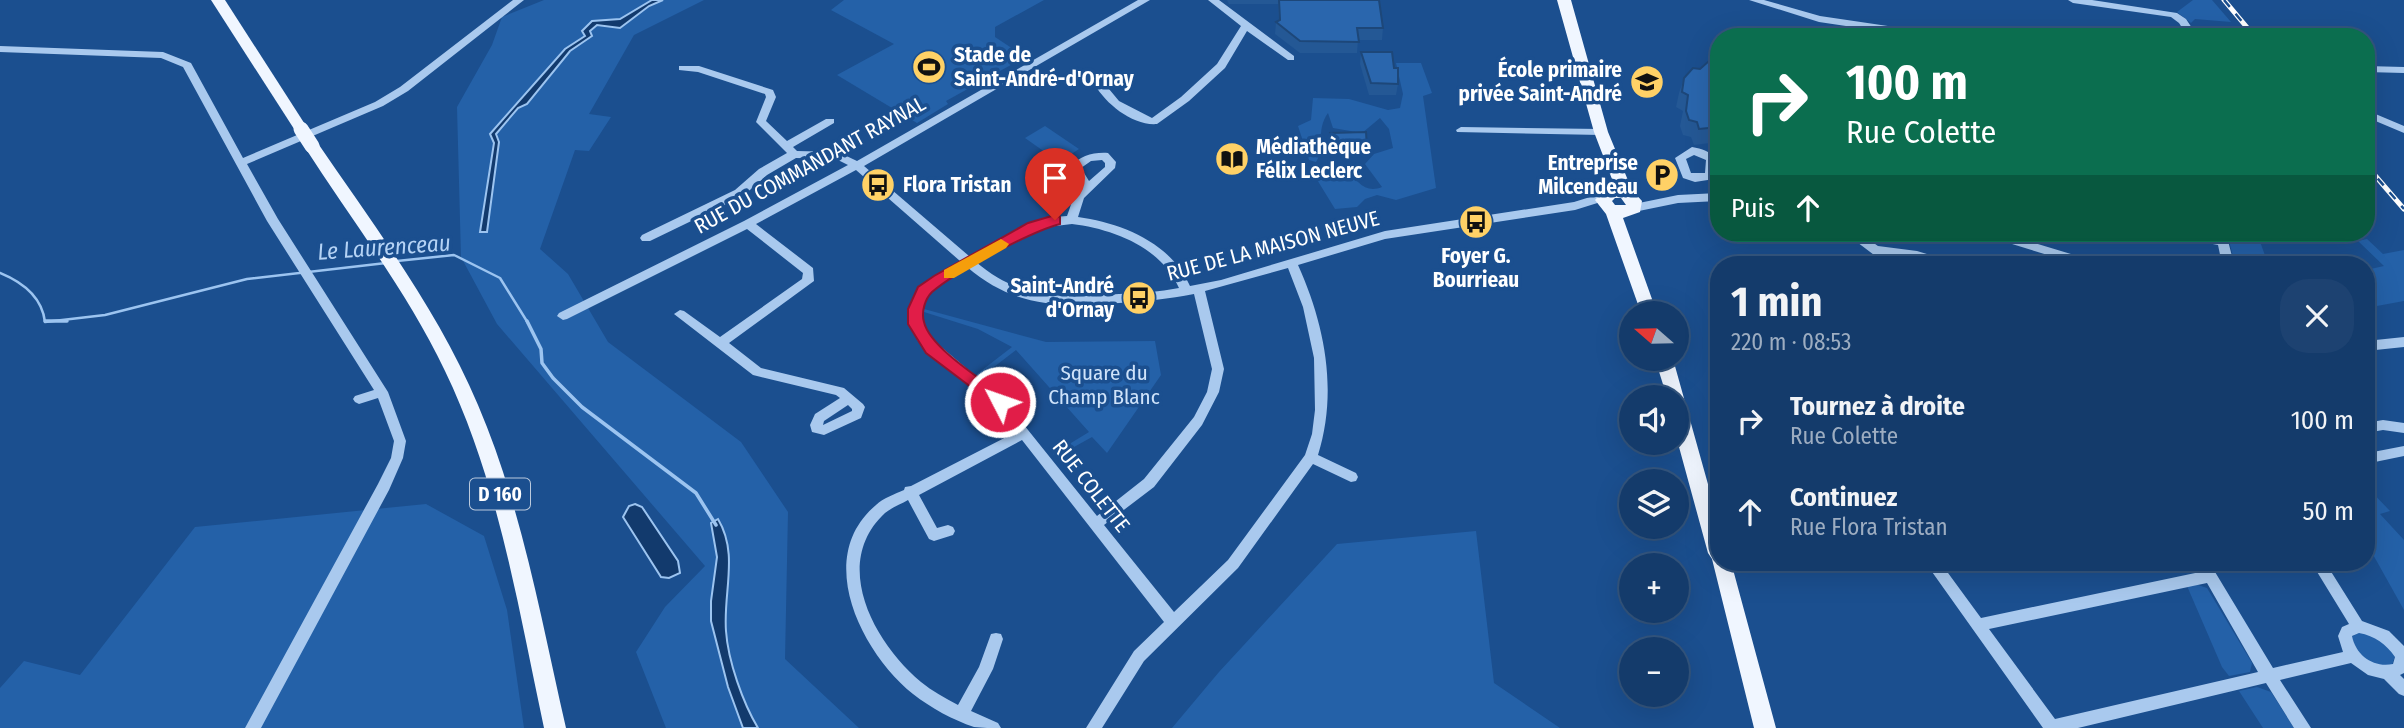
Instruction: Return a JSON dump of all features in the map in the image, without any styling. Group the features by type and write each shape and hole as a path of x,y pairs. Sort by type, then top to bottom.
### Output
{"main road":[{"name":"D 160","path":"218,0 398,277 453,370 485,445 506,516 555,728"},
{"path":"1564,0 1618,202 1643,273 1647,301"},
{"path":"1689,447 1710,524"},
{"path":"1723,571 1765,728"}],"street":[{"path":"243,162 379,104 404,89 519,0"},
{"name":"RUE DU COMMANDANT RAYNAL","path":"563,316 748,224 857,165 1145,0"},
{"path":"1213,0 1291,58"},
{"path":"1754,0 1819,19 1880,28"},
{"path":"2073,0 2174,15 2187,28"},
{"path":"1100,85 1103,93 1140,118 1153,122 1185,99 1222,66 1246,25"},
{"path":"0,49 142,54 177,59 187,65 243,162 273,221 382,392 397,428 400,441 397,458 253,728"},
{"path":"683,68 699,69 769,92 771,97 761,122 791,150 838,156 857,165"},
{"path":"2375,69 2404,70"},
{"path":"2375,117 2404,130"},
{"path":"646,237 739,193 830,121"},
{"path":"1461,130 1601,132"},
{"path":"1710,156 1692,151 1680,158 1687,175 1710,176"},
{"name":"RUE DE LA MAISON NEUVE","path":"857,165 967,263 990,280 1034,298 1071,302 1193,290 1385,235 1575,206 1710,197"},
{"path":"1087,186 1079,196 1072,219 1110,228 1166,256 1193,290 1218,369 1213,392 1198,421 1149,483 1096,524"},
{"name":"RUE COLETTE","path":"1072,219 1033,226 924,290 915,309 916,324 932,349 1000,402 1173,622"},
{"path":"720,343 808,281 808,271 748,224"},
{"path":"1864,242 1883,256"},
{"path":"2019,242 2064,256"},
{"path":"1874,250 1920,256"},
{"path":"1094,728 1139,656 1233,564 1311,457 1319,438 1321,421 1320,352 1300,279 1292,262"},
{"path":"680,314 757,372 840,391 849,398"},
{"path":"2375,345 2404,342"},
{"path":"359,399 382,392"},
{"path":"2375,426 2404,428"},
{"path":"993,728 927,695 889,663 860,610 851,568 855,547 864,527 881,508 909,491 1025,433"},
{"path":"2375,457 2404,451"},
{"path":"1311,457 1351,477"},
{"path":"909,491 934,535 948,531"},
{"path":"1939,571 2052,728 2267,674 2353,656"},
{"path":"2207,571 2267,674 2303,728"},
{"path":"2324,571 2358,627"},
{"path":"1979,625 2210,576"},
{"path":"2388,673 2395,671 2402,664 2399,643 2377,631 2358,627 2347,632 2344,636 2353,656 2370,668 2388,673 2404,689"},
{"path":"961,714 986,669 996,639"}],"green space":[{"path":"544,0 704,0 634,35 589,114 611,117 589,151 575,150 540,249 568,274 608,342 741,442 788,512 785,659 859,728 666,728 636,652 665,607 705,566 497,324 461,257 457,107 492,45 502,17"},
{"name":"Stade de Saint-André-d'Ornay","path":"844,0 1044,0 995,27 995,37 1025,57 946,101 948,104 917,123 837,75 894,44 831,10"},
{"path":"2193,0 2212,0 2231,22 2195,19 2191,23 2177,12"},
{"path":"1396,63 1421,63 1432,93 1423,96 1436,188 1396,200 1377,195 1365,199 1357,207 1335,209 1316,178 1346,169 1366,188 1382,187 1365,164 1374,154 1393,148 1389,129 1380,118 1362,133 1333,128 1328,113 1322,126 1320,151 1316,162 1309,160 1298,126 1311,120 1313,98 1349,99 1388,110 1400,108 1403,94"},
{"path":"1045,126 1079,149 1059,162 1025,138"},
{"path":"2229,242 2260,242 2265,256 2233,256"},
{"path":"2359,242 2370,242 2383,254 2404,250 2404,301 2375,306 2375,268 2384,266"},
{"name":"Square du Champ Blanc","path":"924,309 1046,342 1155,341 1161,375 1107,453 1092,437 1056,457 1053,454 1089,432 1016,350 981,377 977,374 1012,347 978,329 924,312"},
{"path":"2375,495 2390,511 2380,514 2404,540 2404,610 2375,558"},
{"path":"426,504 484,536 507,610 524,728 0,728 0,688 24,661 80,675 195,527"},
{"path":"1476,531 1494,683 1560,728 1172,728 1219,672 1337,544"},
{"path":"2195,584 2207,588 2252,663 2250,672 2229,676 2222,667 2187,586"},
{"path":"2360,632 2382,639 2395,656 2392,665 2382,667 2361,658 2351,637"},
{"path":"2257,687 2271,692 2294,728 2263,728 2239,691"}],"shaded area":[{"path":"652,0 663,0 649,6 620,28 597,25 590,31 592,36 570,51 527,104 518,108 496,134 499,142 487,232 480,232 494,143 490,134 565,49 585,36 582,31 592,21 620,19"},
{"path":"635,504 642,507 678,561 680,573 669,578 661,577 623,517 629,506"},
{"path":"718,519 728,546 727,643 737,681 758,728 743,728 728,687 711,621 717,557 711,523"}],"building":[{"path":"1279,0 1379,0 1383,28 1357,28 1359,42 1300,41 1276,22 1280,20"},
{"path":"1361,52 1392,52 1394,68 1398,68 1398,84 1371,83"},
{"path":"1710,60 1710,128 1699,129 1697,122 1689,120 1686,111 1688,95 1682,92 1684,78 1693,68 1700,69"},
{"path":"1366,132 1367,148 1331,146 1330,133"}],"waterway":[{"name":"Le Laurenceau","path":"397,261 454,255 500,278 528,323"},
{"name":"Le Laurenceau","path":"54,321 105,315 247,279 386,263"},
{"name":"Le Laurenceau","path":"0,273 30,292 40,305 45,322 54,321"},
{"name":"Le Laurenceau","path":"45,321 54,321"},
{"name":"Le Laurenceau","path":"54,321 67,321"},
{"name":"Le Laurenceau","path":"528,323 541,349 542,363 553,378 582,407 696,493 716,525"}],"railway":[{"path":"2224,0 2247,28"},
{"path":"2375,175 2404,209"}],"slow traffic":[{"path":"949,274 1001,244"}],"place":[{"name":"Stade de Saint-André-d'Ornay","path":"929,67"},
{"name":"École primaire privée Saint-André","path":"1647,82"},
{"name":"Médiathèque Félix Leclerc","path":"1232,159"},
{"name":"Entreprise Milcendeau","path":"1662,175"},
{"name":"Flora Tristan","path":"878,185"},
{"name":"Foyer G. Bourrieau","path":"1476,222"},
{"name":"Saint-André d'Ornay","path":"1139,298"}],"route":[{"path":"1000,402 932,349 922,338 916,324 915,309 924,290 939,280 1033,226 1055,220"}]}
